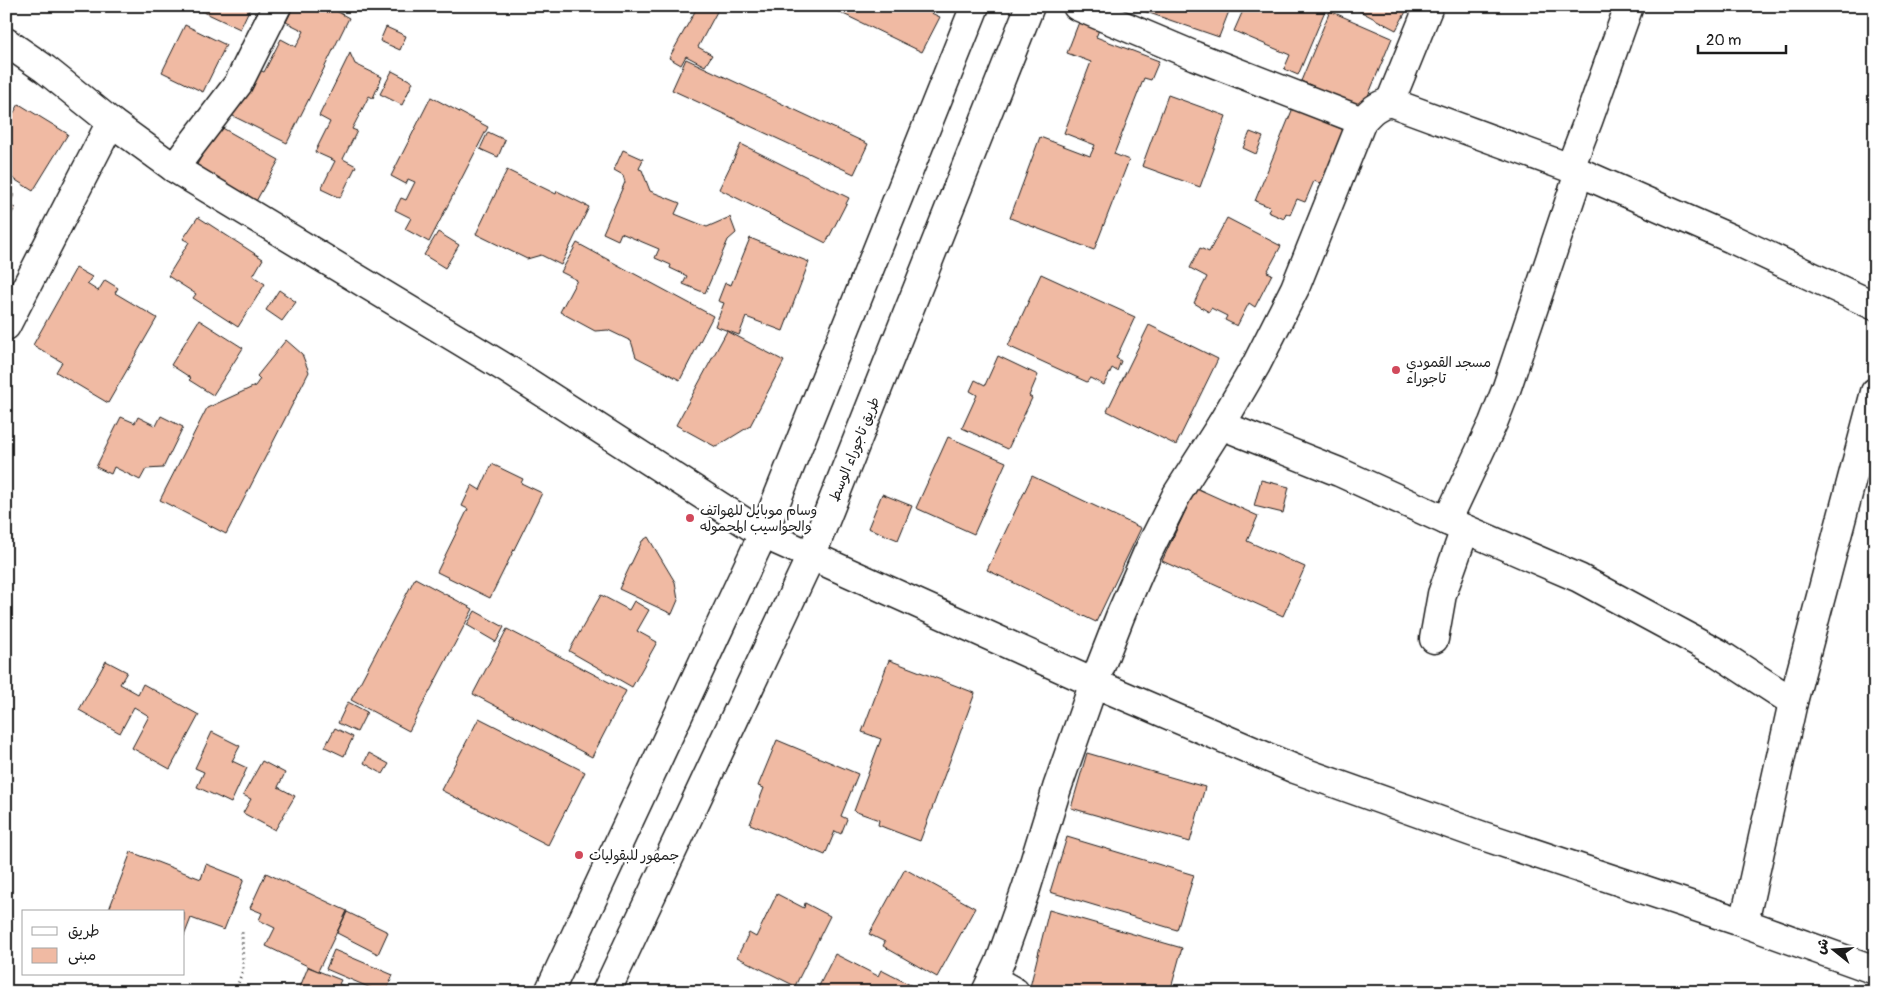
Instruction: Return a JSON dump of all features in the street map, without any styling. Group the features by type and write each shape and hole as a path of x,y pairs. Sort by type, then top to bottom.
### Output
{"street":[{"path":"174,168 238,84 276,6"},
{"path":"549,992 762,534 975,6"},
{"name":"طريق تاجوراء الوسط","path":"606,992 811,556 1030,6"},
{"path":"1077,6 1195,56 1362,121"},
{"path":"1390,102 1429,6"},
{"path":"1434,639 1456,525 1506,390 1588,121 1629,6"},
{"path":"6,42 174,168 507,369 762,534 1094,683 1304,772 1480,835 1744,923 1875,970"},
{"path":"997,988 1057,788 1094,683 1147,554 1178,494 1256,364 1295,288 1362,121 1372,109 1390,102 1574,170 1732,239 1875,306"},
{"path":"6,326 111,122"},
{"path":"1744,923 1793,702 1875,393"},
{"path":"1221,424 1339,472 1580,578 1718,653 1793,702"}],"path":[{"path":"235,992 243,970 242,929"}],"building":[{"path":"191,6 251,6 240,29"},
{"path":"294,6 327,6 349,18 287,143 231,115 255,68 264,72 281,39 296,47 304,31 286,22"},
{"path":"698,6 720,6 698,47 712,55 705,66 686,56 681,65 669,58"},
{"path":"837,6 932,6 929,12 940,17 922,52 835,10"},
{"path":"1129,6 1231,6 1219,37"},
{"path":"1245,6 1327,6 1298,75 1284,69 1290,55 1234,31"},
{"path":"1350,6 1409,6 1396,30"},
{"path":"1330,11 1392,38 1363,108 1301,81"},
{"path":"1079,22 1099,30 1096,37 1159,61 1151,80 1144,78 1114,154 1129,160 1094,250 1010,218 1040,137 1090,156 1095,145 1064,133 1091,62 1067,53"},
{"path":"185,25 226,45 203,92 162,72"},
{"path":"386,27 406,36 400,50 380,41"},
{"path":"350,53 355,64 382,77 373,98 369,96 352,129 357,131 343,159 356,166 340,198 321,189 335,161 315,152 330,122 319,116"},
{"path":"686,59 868,144 854,174 672,90"},
{"path":"392,71 413,82 402,105 380,94"},
{"path":"1168,95 1226,116 1200,187 1142,166"},
{"path":"431,97 488,127 429,242 405,229 411,218 395,210 401,198 406,200 415,182 408,179 406,184 391,176"},
{"path":"19,104 68,134 33,191 6,174 6,126"},
{"path":"1293,108 1344,130 1322,184 1314,181 1305,202 1297,199 1290,215 1286,213 1284,219 1268,212 1270,207 1255,201"},
{"path":"219,126 279,160 255,203 195,168"},
{"path":"488,132 505,140 498,157 480,149"},
{"path":"1250,132 1263,137 1256,154 1243,148"},
{"path":"741,144 849,198 826,243 719,189"},
{"path":"623,150 643,159 639,169 642,170 650,191 680,203 675,214 707,227 730,217 736,233 728,240 705,293 683,284 687,276 670,268 671,265 655,258 659,249 621,233 618,240 603,233 625,182 623,175 614,170"},
{"path":"507,170 556,194 557,191 589,207 561,265 541,255 527,259 476,234"},
{"path":"6,191 14,195 9,205 15,208 6,224"},
{"path":"198,217 263,259 253,276 265,284 238,327 193,298 196,294 168,276 189,242 183,239"},
{"path":"1227,218 1281,246 1267,272 1272,274 1255,307 1249,303 1237,326 1225,320 1227,316 1211,308 1209,312 1194,303 1207,277 1190,268 1200,248 1209,252"},
{"path":"438,232 459,245 445,268 424,255"},
{"path":"750,238 809,262 783,331 746,317 739,335 715,326 724,303 718,301 725,283 731,285"},
{"path":"577,243 713,316 680,380 636,357 631,341 608,330 595,331 560,312 577,280 561,272"},
{"path":"76,268 92,277 87,284 98,291 105,280 118,288 115,293 157,318 108,403 56,372 62,362 33,345"},
{"path":"1041,274 1135,317 1116,358 1121,361 1117,371 1112,368 1104,385 1090,378 1087,382 1008,346"},
{"path":"279,290 296,302 282,321 266,310"},
{"path":"199,320 243,348 213,395 189,380 191,378 171,365"},
{"path":"1149,325 1218,359 1176,445 1107,411"},
{"path":"727,331 784,361 750,426 716,447 676,425"},
{"path":"286,340 302,354 309,372 226,534 160,500 207,408 255,386 260,379 257,376"},
{"path":"998,356 1038,375 1029,396 1032,398 1008,449 962,428 977,395 970,391 975,380 985,385"},
{"path":"161,416 183,427 163,468 146,469 140,480 114,467 111,474 96,467 121,417 135,423 138,417 156,426"},
{"path":"948,437 1006,462 974,534 916,508"},
{"path":"492,464 523,479 521,483 542,493 490,598 437,572 468,509 462,506 472,485 480,490"},
{"path":"1032,476 1141,528 1096,622 987,570"},
{"path":"1261,480 1289,487 1283,513 1254,506"},
{"path":"1196,488 1258,516 1247,541 1305,567 1283,616 1162,561"},
{"path":"882,494 912,506 898,540 868,528"},
{"path":"648,537 675,582 678,600 672,614 619,589 642,541"},
{"path":"415,578 473,609 409,731 351,700"},
{"path":"601,595 629,610 634,601 649,610 637,631 657,642 632,687 569,651"},
{"path":"475,611 504,627 496,642 467,625"},
{"path":"507,629 626,691 592,757 473,694"},
{"path":"889,660 975,693 920,841 878,825 879,820 854,811 881,739 862,732"},
{"path":"106,661 127,672 120,684 138,694 143,684 199,715 170,769 132,748 149,716 134,707 120,733 79,710"},
{"path":"348,702 367,712 357,732 338,723"},
{"path":"479,718 585,772 548,845 441,790"},
{"path":"335,728 353,737 344,756 325,747"},
{"path":"212,732 240,746 232,761 247,768 231,803 197,787 204,772 195,768"},
{"path":"777,740 858,774 841,816 847,819 841,834 835,831 825,855 750,824 764,788 758,786"},
{"path":"369,753 389,764 383,774 364,763"},
{"path":"1087,753 1205,787 1190,842 1071,808"},
{"path":"262,761 285,773 278,787 295,796 275,830 243,813 251,799 243,795"},
{"path":"1067,837 1194,875 1177,930 1050,892"},
{"path":"131,852 201,879 206,864 244,879 224,930 191,918 185,933 185,910 109,910"},
{"path":"905,869 975,908 937,977 883,946 885,942 869,934"},
{"path":"266,873 347,911 318,971 266,946 275,928 259,920 262,913 250,908"},
{"path":"777,894 804,908 805,903 830,916 795,986 737,957 749,933 756,937"},
{"path":"1049,910 1182,948 1170,992 1029,991"},
{"path":"347,912 388,932 378,954 337,933"},
{"path":"334,950 393,975 386,992 380,992 326,969"},
{"path":"835,954 878,976 881,970 924,992 816,992"},
{"path":"308,967 341,980 339,984 359,992 298,992"}],"place":[{"name":"مسجد القمودي تاجوراء","path":"1396,370"},
{"name":"وسام موبايل للهواتف والحواسيب المحموله","path":"690,518"},
{"name":"جمهور للبقوليات","path":"579,855"}]}
